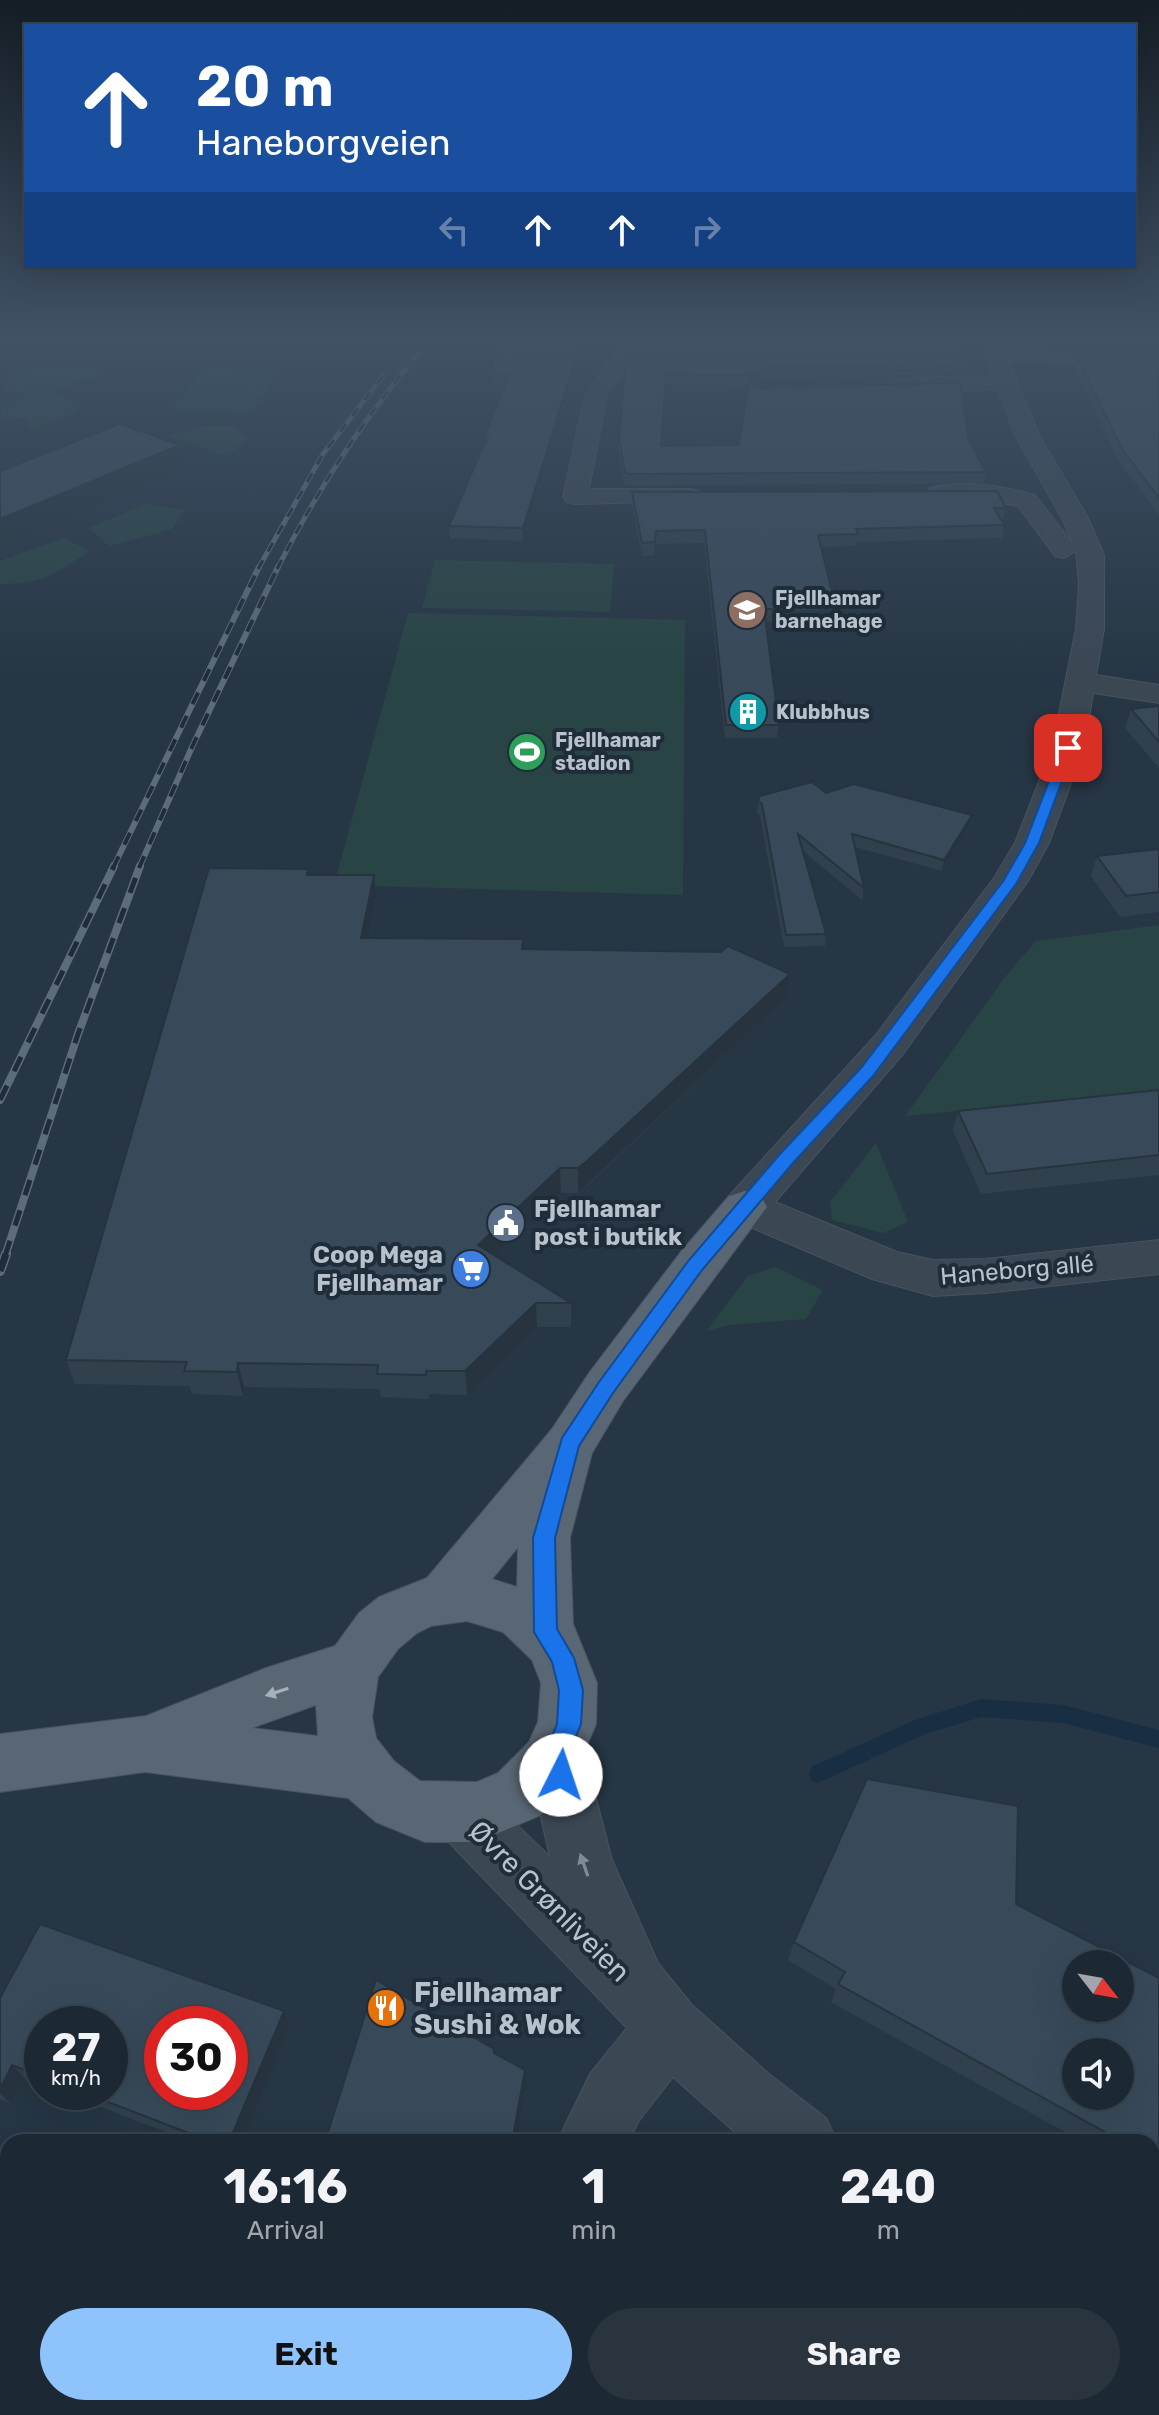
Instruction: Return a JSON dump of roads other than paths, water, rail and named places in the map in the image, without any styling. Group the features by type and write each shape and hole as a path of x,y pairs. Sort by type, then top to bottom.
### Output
{"main road":[{"path":"444,1598 570,1444 599,1397 669,1301 745,1207"},
{"path":"545,1632 544,1538 570,1444"},
{"path":"467,1596 490,1600 521,1612 545,1632 563,1658 571,1690 569,1724 556,1756 533,1783 502,1804 463,1814 423,1812 387,1797 360,1770 349,1748 342,1714 351,1667 363,1647 399,1614 444,1598 467,1596"},
{"path":"145,1744 266,1695 351,1667"},
{"path":"0,1763 145,1744 360,1770"}],"street":[{"path":"585,451 575,497 711,496"},
{"path":"745,1207 882,1054 1010,881 1032,843 1054,788 1068,748 1082,682 1091,617 1093,567 1083,534 1035,451"},
{"path":"920,494 976,491 1026,500 1068,556 1093,567"},
{"path":"1082,682 1159,694"},
{"name":"Haneborg allé","path":"745,1207 888,1267 933,1278 986,1276 1159,1257"},
{"name":"Øvre Grønliveien","path":"556,1756 582,1864 653,2008"},
{"name":"Øvre Grønliveien","path":"463,1814 745,2098 792,2134"},
{"path":"596,2134 653,2008"}],"waterway":[{"path":"818,1774 922,1726 981,1708 1063,1714 1159,1739"}],"railway":[{"path":"258,569 326,451"},
{"path":"277,568 310,507 346,451"},
{"path":"139,868 192,747 277,568"},
{"path":"113,868 258,569"},
{"path":"0,1100 114,866"},
{"path":"5,1256 78,1034 140,866"},
{"path":"0,1271 6,1254"}],"place":[{"name":"Fjellhamar barnehage","path":"747,610"},
{"name":"Klubbhus","path":"748,712"},
{"name":"Fjellhamar stadion","path":"527,752"},
{"name":"Fjellhamar post i butikk","path":"506,1223"},
{"name":"Coop Mega Fjellhamar","path":"471,1269"},
{"name":"Fjellhamar Sushi & Wok","path":"386,2008"}]}
